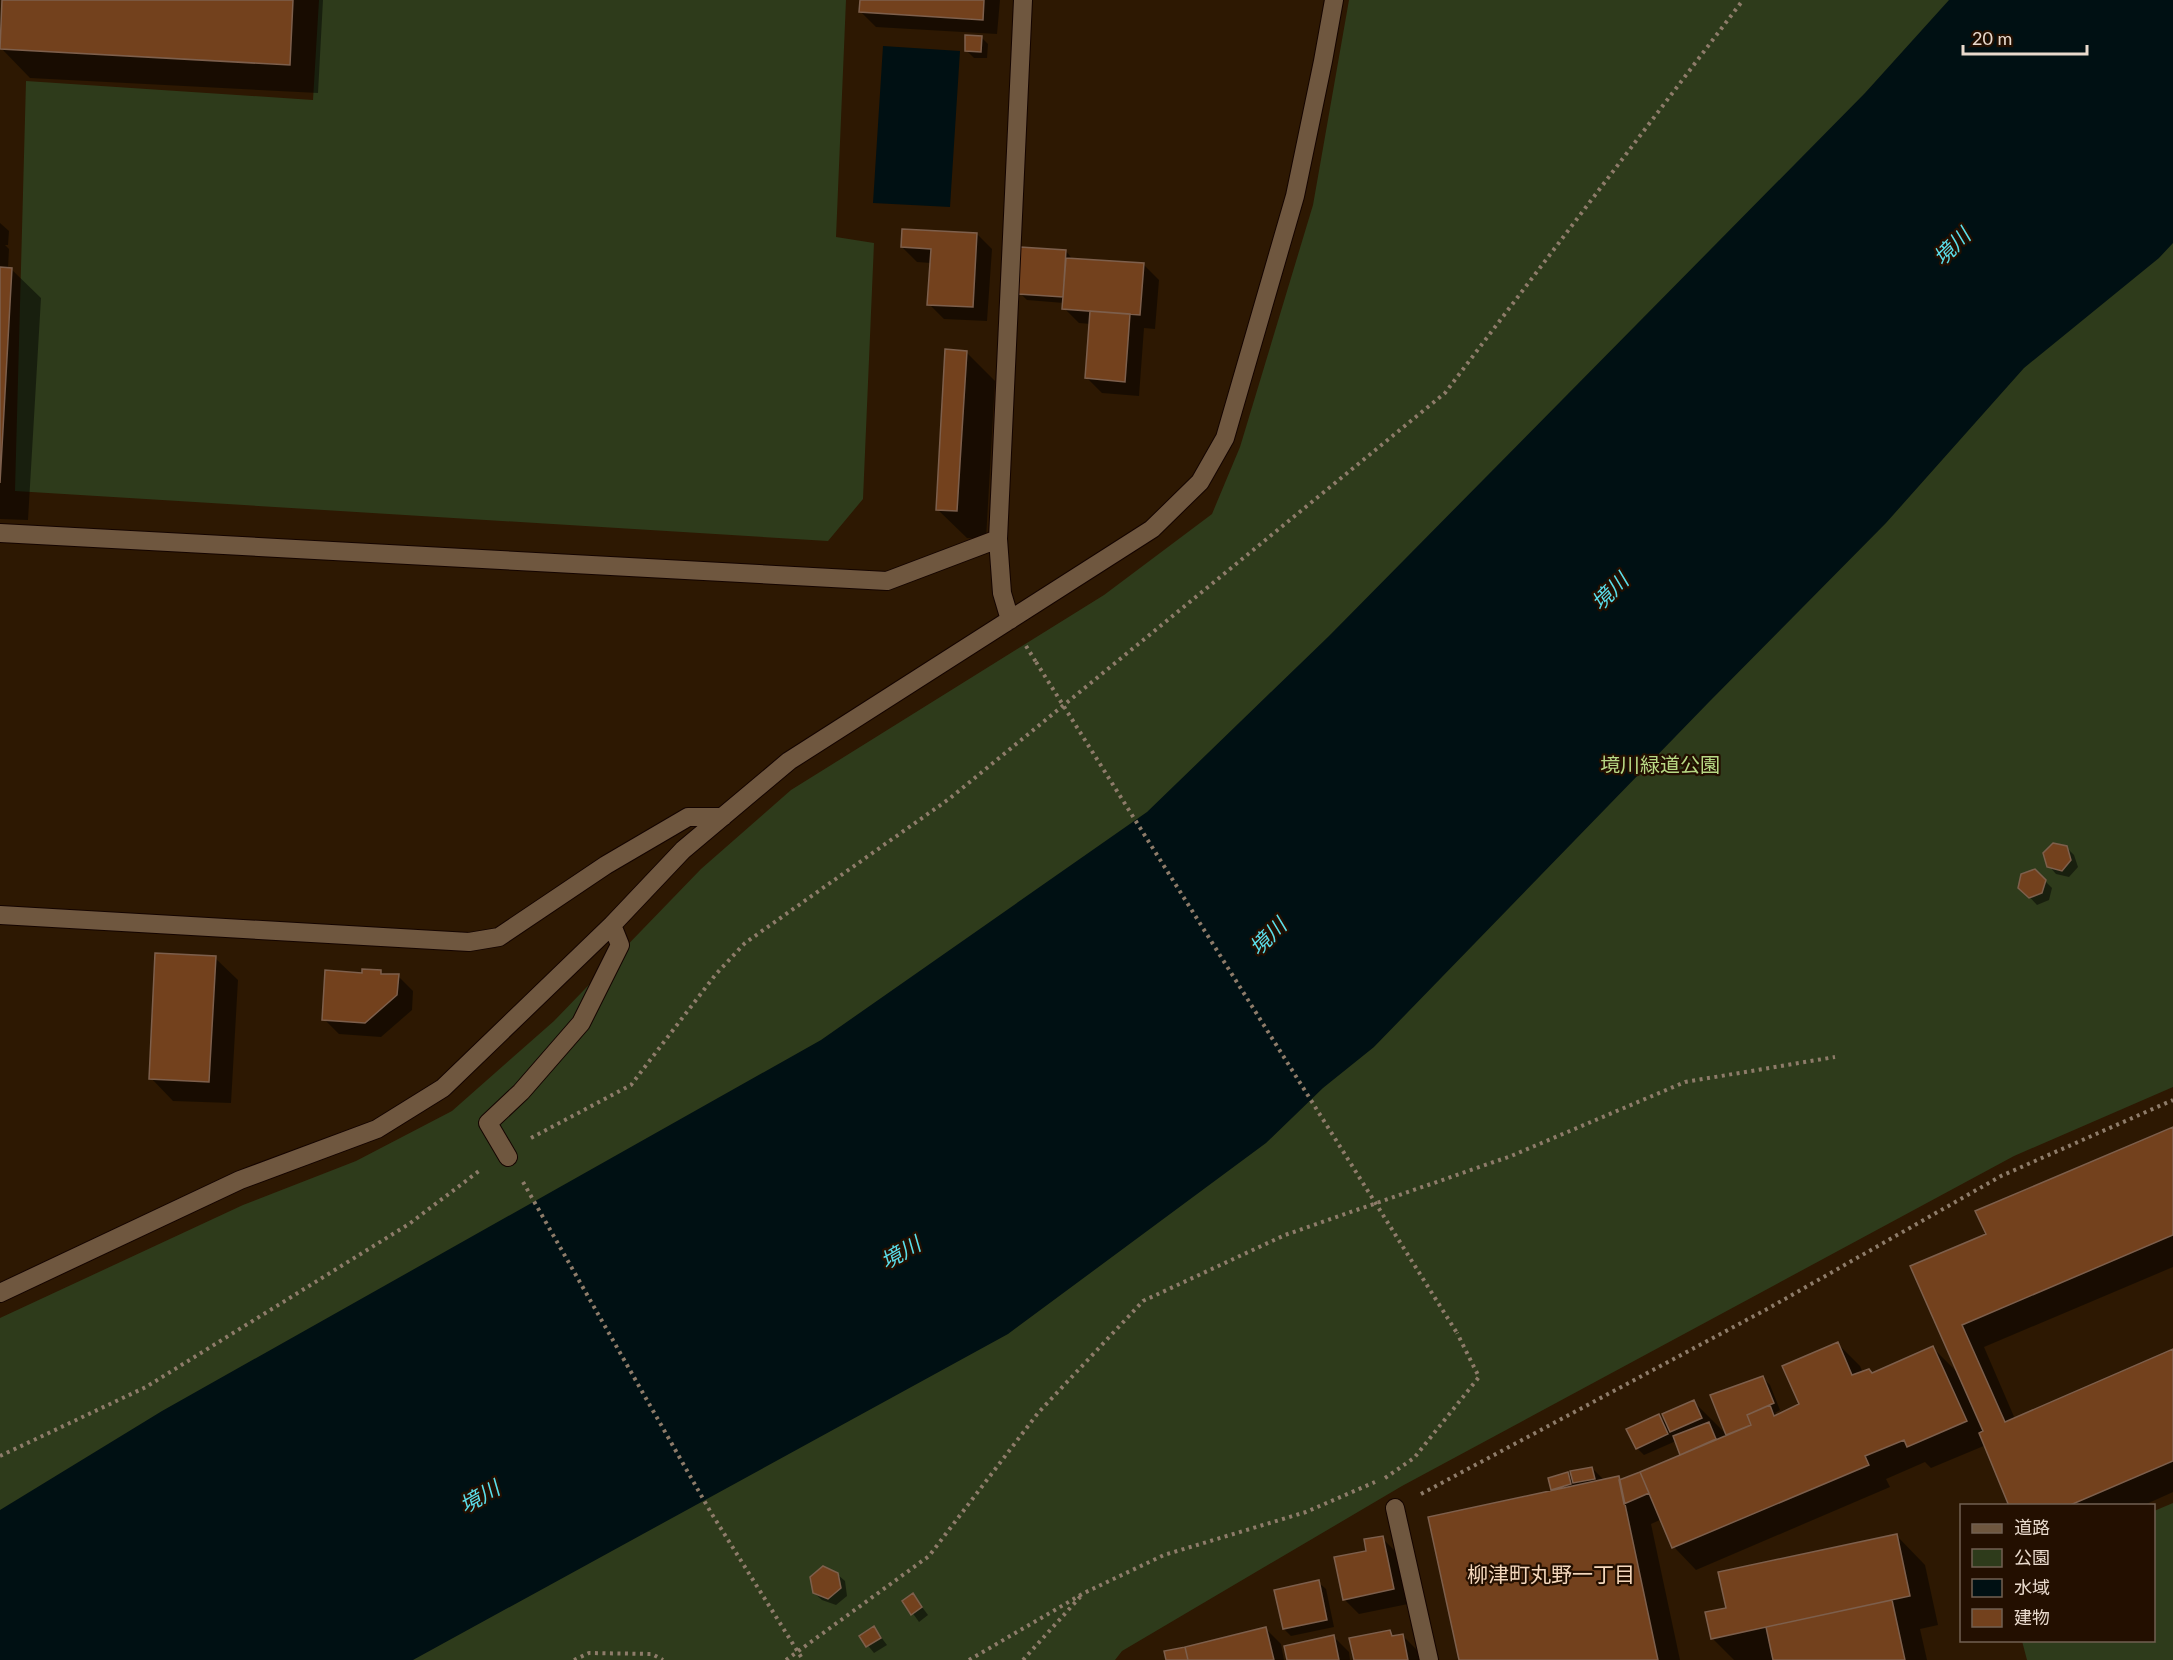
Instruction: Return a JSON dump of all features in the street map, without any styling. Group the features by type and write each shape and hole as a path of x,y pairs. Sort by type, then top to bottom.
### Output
{"street":[{"path":"1010,620 1002,592 998,539 1023,0"},
{"path":"0,1293 240,1180 377,1129 443,1088 612,925 683,850 789,761 1152,529 1200,482 1225,438 1295,196 1334,0"},
{"path":"0,533 887,582 998,539"},
{"path":"0,915 469,942 499,937 606,865 688,817 723,817"},
{"path":"506,1154 488,1123 521,1092 581,1023 620,945 612,925"},
{"path":"1395,1508 1429,1660"}],"path":[{"path":"0,1456 146,1387 408,1224 506,1154 631,1085 716,974 745,942 949,799 1445,393 1743,0"},
{"path":"969,1660 1084,1593 1164,1555 1306,1512 1384,1479 1414,1458 1479,1377 1456,1333 1036,662"},
{"path":"786,1660 928,1556 1038,1413 1143,1301 1286,1235 1511,1156 1685,1082 1836,1057"},
{"path":"1384,1479 1395,1508 1769,1308 2001,1176 2173,1100"},
{"path":"506,1154 710,1511 803,1660"},
{"path":"1023,1660 1084,1593"},
{"path":"573,1660 589,1653 652,1654 663,1660"}],"green space":[{"path":"319,0 846,0 836,237 874,243 863,499 828,541 15,491 26,81 313,100"},
{"name":"境川緑道公園","path":"1349,0 2173,0 2173,1087 2014,1156 1402,1486 1122,1651 1115,1660 0,1660 0,1318 243,1205 356,1161 452,1111 554,1021 701,869 791,790 1104,595 1212,514 1240,447 1313,205"},
{"path":"2173,1503 2173,1660 2027,1660 2022,1642 2155,1642 2155,1511"}],"water":[{"name":"境川","path":"1949,0 2173,0 2173,243 2159,258 2024,368 1886,523 1374,1047 1323,1088 1266,1143 1008,1334 413,1660 0,1660 0,1510 162,1411 821,1040 1147,812 1329,636 1865,93"},
{"path":"883,46 960,51 950,207 873,203"}],"building":[{"path":"2,0 293,0 290,65 0,49"},
{"path":"860,0 984,0 983,20 859,12"},
{"path":"965,35 982,36 981,52 965,51"},
{"path":"902,229 977,233 973,307 927,305 931,249 901,247"},
{"path":"1020,247 1066,250 1063,297 1018,294"},
{"path":"1066,258 1144,263 1140,315 1062,309"},
{"path":"0,267 12,268 0,483"},
{"path":"1090,311 1130,314 1125,382 1085,378"},
{"path":"945,349 967,351 957,511 936,510"},
{"path":"2053,843 2067,846 2071,860 2062,871 2047,867 2043,853"},
{"path":"2035,869 2046,880 2042,893 2029,898 2018,888 2021,874"},
{"path":"155,953 216,956 209,1082 149,1079"},
{"path":"362,969 381,970 381,974 399,974 397,995 365,1023 322,1020 325,970 362,973"},
{"path":"2173,1127 2173,1235 1962,1325 2005,1422 2173,1349 2173,1461 2073,1504 2008,1504 1979,1433 1983,1431 1910,1266 1986,1234 1975,1211"},
{"path":"1838,1342 1852,1375 1869,1369 1872,1373 1933,1346 1967,1421 1907,1447 1904,1440 1865,1456 1869,1465 1672,1548 1640,1472 1751,1425 1747,1415 1770,1405 1774,1416 1799,1404 1782,1366"},
{"path":"1763,1376 1774,1403 1747,1415 1751,1425 1726,1435 1710,1395"},
{"path":"1694,1400 1702,1418 1670,1432 1662,1414"},
{"path":"1659,1414 1668,1434 1636,1449 1626,1429"},
{"path":"1709,1422 1716,1439 1680,1455 1673,1436"},
{"path":"1592,1467 1595,1479 1573,1483 1570,1471"},
{"path":"1568,1472 1571,1484 1551,1490 1548,1478"},
{"path":"1640,1472 1649,1493 1624,1504 1619,1480"},
{"path":"1619,1476 1658,1660 1459,1660 1428,1517"},
{"path":"1897,1534 1910,1596 1711,1639 1705,1612 1726,1608 1718,1572"},
{"path":"1383,1536 1394,1589 1343,1600 1334,1557 1366,1551 1364,1539"},
{"path":"823,1566 838,1573 841,1588 828,1599 813,1593 810,1577"},
{"path":"1319,1580 1327,1620 1283,1629 1274,1590"},
{"path":"913,1593 922,1607 911,1615 902,1601"},
{"path":"1892,1600 1905,1660 1773,1660 1766,1627"},
{"path":"874,1626 881,1638 866,1647 859,1636"},
{"path":"1266,1627 1274,1660 1188,1660 1185,1647"},
{"path":"1390,1630 1392,1636 1403,1634 1408,1660 1354,1660 1349,1638"},
{"path":"1334,1635 1339,1660 1287,1660 1284,1646"},
{"path":"1185,1647 1188,1660 1166,1660 1164,1651"}],"district":[{"name":"柳津町丸野一丁目","path":"1551,1573"}]}
